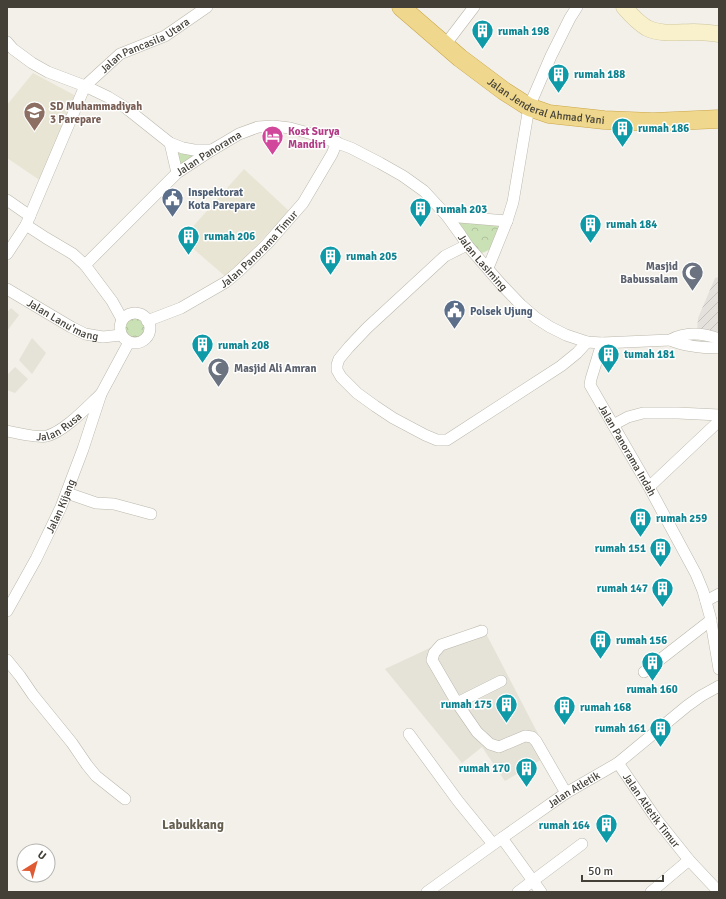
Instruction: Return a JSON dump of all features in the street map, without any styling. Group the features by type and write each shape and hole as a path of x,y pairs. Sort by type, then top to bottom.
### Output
{"highway":[{"name":"Jalan Jenderal Ahmad Yani","path":"402,7 444,45 504,91 529,107 549,114 604,120 653,122 719,119"}],"main road":[{"path":"624,7 640,23 657,31 719,34"}],"street":[{"name":"Jalan Pancasila Utara","path":"84,86 120,54 165,36 208,7"},
{"path":"444,45 474,7"},
{"path":"488,268 513,202 529,107 551,56 577,7"},
{"path":"9,48 48,72 108,97 126,108 170,143 194,150 212,150"},
{"path":"7,254 28,220 84,86"},
{"name":"Jalan Panorama","path":"85,265 177,173 240,134 258,127 273,126 290,128 337,142"},
{"name":"Jalan Lasiming","path":"337,142 363,154 403,176 424,191 447,216 468,246 521,305 536,318 561,333 587,342 602,343 670,340 688,345 719,348"},
{"name":"Jalan Panorama Timur","path":"147,321 181,308 226,282 238,272 267,244 303,203 329,160 337,142"},
{"path":"170,143 177,173"},
{"path":"7,200 52,242 73,254 85,265 112,301 122,319"},
{"path":"447,216 507,221"},
{"path":"468,246 446,256 368,328 339,359 337,370 341,377 357,393 393,418 438,440 447,440 561,366 577,353 587,342"},
{"name":"Jalan Lanu'mang","path":"7,289 85,334 125,338"},
{"path":"135,313 142,316 150,324 147,337 134,343 125,338 120,327 122,319 128,314 135,313"},
{"name":"Jalan Lasiming","path":"670,340 685,334 713,336 719,339"},
{"path":"101,394 125,338"},
{"name":"Jalan Panorama Indah","path":"602,343 590,386 649,487 696,574 703,591 711,620 719,669"},
{"name":"Jalan Rusa","path":"7,431 19,434 46,436 55,433 66,426 101,394"},
{"name":"Jalan Kijang","path":"7,611 36,559 61,507 84,449 101,394"},
{"path":"613,425 628,417 643,413 719,415"},
{"path":"649,487 719,421"},
{"path":"67,493 96,503 114,504 151,514"},
{"path":"706,601 719,594"},
{"path":"644,672 711,620"},
{"path":"482,631 442,645 436,650 432,656 432,660 457,703 477,732 490,744 499,747 525,736 532,738 536,741 566,793"},
{"path":"7,660 96,776 125,799"},
{"path":"457,703 501,681"},
{"name":"Jalan Atletik","path":"427,892 566,793 618,763 687,706 719,686"},
{"path":"409,734 458,801 497,841 541,892"},
{"name":"Jalan Atletik Timur","path":"618,763 657,820 689,860 719,892"},
{"path":"518,892 582,844"},
{"path":"651,892 689,860"}],"shaded area":[{"name":"SD Muhammadiyah 3 Parepare","path":"33,73 78,97 41,181 7,158 7,105"},
{"path":"244,169 289,211 226,277 182,239"},
{"path":"719,277 719,335 697,331 698,318 715,278"},
{"path":"11,308 19,315 7,331 7,312"},
{"path":"32,338 46,353 32,374 19,360"},
{"path":"15,367 28,379 15,393 7,390 7,375"},
{"path":"481,624 549,755 505,781 482,747 462,763 385,669"}],"green space":[{"path":"177,152 199,156 179,169"},
{"path":"455,221 501,225 496,239 491,247 485,252 480,253"},
{"path":"131,317 139,317 146,324 146,332 139,339 131,339 124,332 124,324"}],"place":[{"name":"rumah 198","path":"483,50"},
{"name":"rumah 188","path":"559,94"},
{"name":"SD Muhammadiyah 3 Parepare","path":"35,132"},
{"name":"rumah 186","path":"623,148"},
{"name":"Kost Surya Mandiri","path":"272,156"},
{"name":"Inspektorat Kota Parepare","path":"172,218"},
{"name":"rumah 203","path":"420,228"},
{"name":"rumah 184","path":"590,244"},
{"name":"rumah 206","path":"188,256"},
{"name":"rumah 205","path":"330,276"},
{"name":"Masjid Babussalam","path":"693,292"},
{"name":"Polsek Ujung","path":"455,330"},
{"name":"rumah 208","path":"202,364"},
{"name":"tumah 181","path":"609,374"},
{"name":"Masjid Ali Amran","path":"219,388"},
{"name":"rumah 259","path":"641,538"},
{"name":"rumah 151","path":"661,568"},
{"name":"rumah 147","path":"663,608"},
{"name":"rumah 156","path":"601,660"},
{"name":"rumah 160","path":"652,682"},
{"name":"rumah 175","path":"507,724"},
{"name":"rumah 168","path":"565,726"},
{"name":"rumah 161","path":"661,748"},
{"name":"rumah 170","path":"526,788"},
{"name":"rumah 164","path":"606,844"}],"district":[{"name":"Labukkang","path":"193,824"}]}
